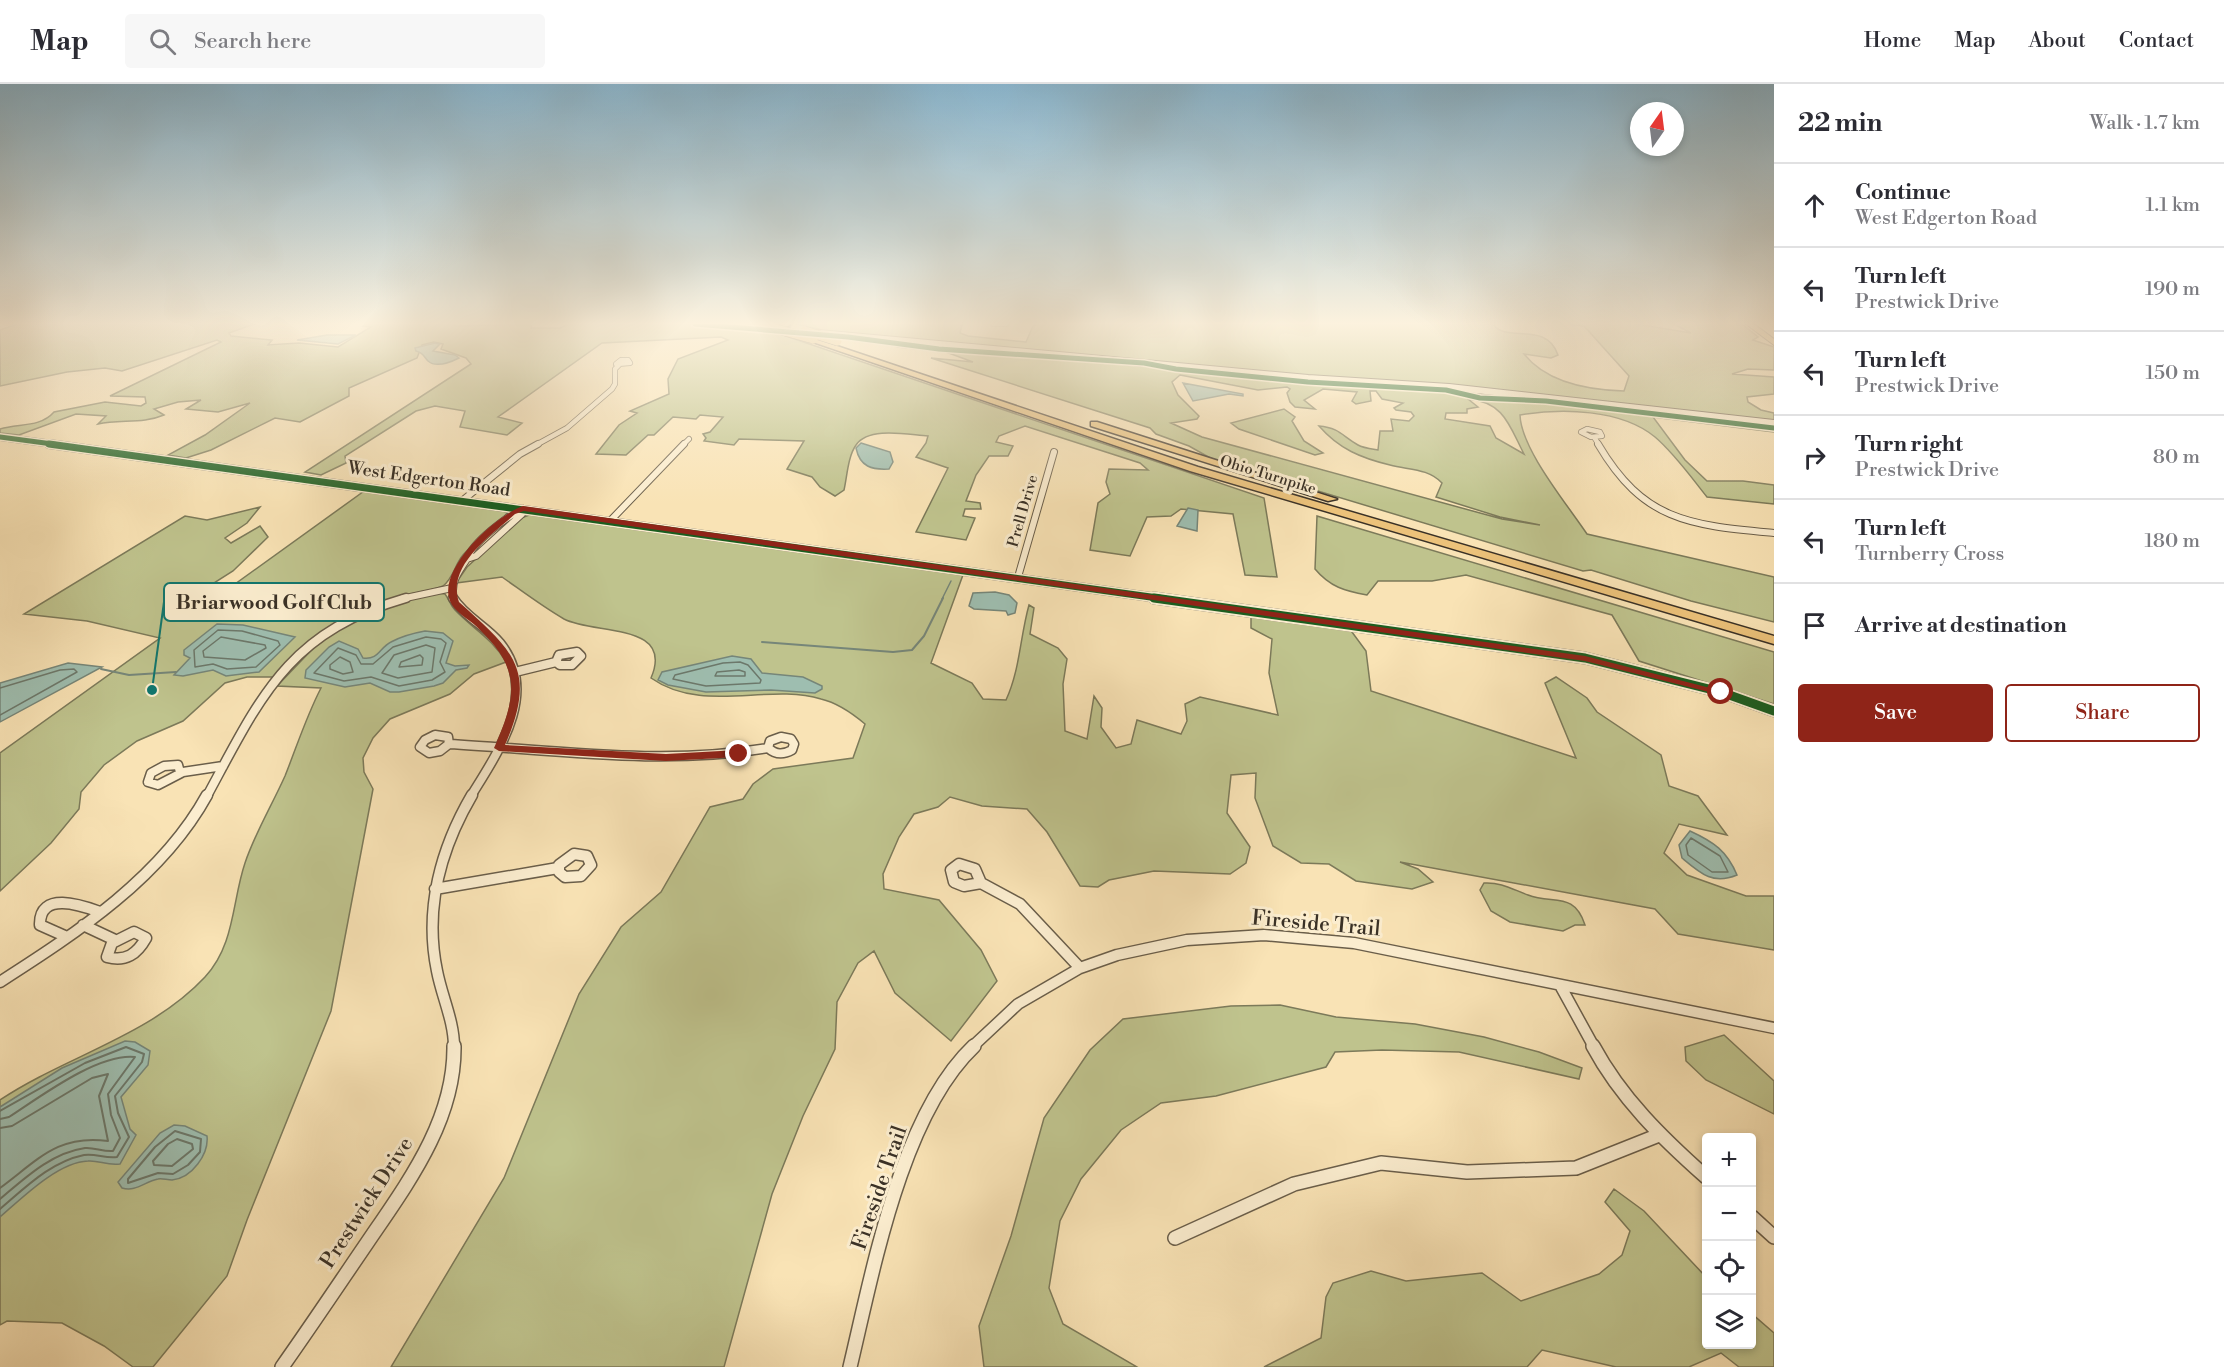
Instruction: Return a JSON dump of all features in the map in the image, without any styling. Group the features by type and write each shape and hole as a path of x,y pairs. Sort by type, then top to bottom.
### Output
{"highway":[{"name":"Ohio Turnpike","path":"945,384 1194,469 1774,640"},
{"name":"Ohio Turnpike","path":"969,384 1214,463 1681,606 1774,632"}],"street":[{"path":"463,500 519,454 567,428 615,384"},
{"path":"1397,384 1459,388 1774,423"},
{"name":"West Edgerton Road","path":"0,437 1018,577 1585,658 1721,692 1774,711"},
{"path":"1594,437 1629,489 1647,504 1691,522 1774,533"},
{"path":"610,521 689,439"},
{"name":"Prell Drive","path":"1018,577 1054,452"},
{"path":"0,982 100,912 146,872 179,837 206,800 241,730 265,694 320,637 356,614 386,602 452,588 456,574 467,559 470,550 513,513 521,510"},
{"name":"Prestwick Drive","path":"282,1367 414,1175 443,1111 452,1080 453,1023 439,979 432,934 435,889 442,859 457,821 499,748 513,716 517,695 515,672 509,658 496,639 455,603 452,588"},
{"path":"515,672 556,662"},
{"path":"449,744 679,758 722,756 768,748"},
{"path":"180,772 223,766"},
{"path":"435,889 558,868"},
{"path":"981,883 1020,904 1080,968"},
{"path":"67,937 40,925 40,917 46,910 68,901 100,912"},
{"path":"83,925 115,940"},
{"name":"Fireside Trail","path":"850,1367 880,1243 900,1178 911,1146 938,1090 963,1056 1018,1004 1080,968 1117,955 1187,940 1264,935 1354,943 1561,987 1774,1028"},
{"path":"1561,987 1608,1074 1659,1135 1702,1173"},
{"path":"1175,1238 1294,1184 1381,1163 1467,1172 1576,1168 1659,1135"},
{"path":"1756,1221 1774,1237"}],"green space":[{"path":"135,384 358,384 349,388 349,396 300,422 275,418 211,450 186,458 168,455 205,435 250,403 218,412 186,409 201,400 178,402 154,409 164,415 156,418 98,424 106,416 76,414 19,435 0,433 0,429 7,427 42,421 54,412 105,402 141,406 146,403 145,397 110,396"},
{"path":"440,384 545,384 498,417 522,423 507,435 460,427 465,411 435,406 416,411 345,456 346,463 321,475 305,472"},
{"path":"668,384 927,384 1264,498 1277,577 1245,575 1233,514 1181,509 1171,516 1147,517 1130,556 1090,550 1098,503 1110,494 1106,482 1109,469 1148,470 1140,463 1025,426 999,436 996,442 1013,446 1008,456 989,456 976,475 966,501 980,503 981,509 965,509 963,516 975,518 966,540 916,532 948,468 916,457 928,436 890,433 870,435 862,439 851,455 844,490 835,496 820,487 812,477 787,469 804,441 739,439 734,445 704,441 706,438 703,434 710,432 723,417 700,415 696,419 673,417 654,435 648,435 626,455 596,454 619,425 637,413 630,411 669,394"},
{"path":"1012,384 1173,384 1178,395 1199,416 1197,419 1171,423 1202,437 1502,519 1540,525 1500,517 1436,497 1442,483 1436,478 1424,472 1360,456 1334,441 1319,426 1336,431 1360,446 1378,450 1380,431 1393,431 1391,419 1409,421 1414,416 1411,412 1394,408 1403,403 1382,399 1376,391 1370,391 1371,401 1356,404 1352,401 1357,392 1323,389 1304,400 1315,409 1295,407 1290,402 1287,393 1290,389 1287,387 1258,390 1226,384 1574,384 1597,389 1624,391 1626,384 1774,384 1774,394 1747,397 1748,402 1761,410 1774,413 1774,432 1653,417 1685,460 1707,481 1743,481 1774,485 1774,504 1707,497 1662,443 1641,428 1625,421 1590,413 1554,412 1520,415 1522,429 1536,460 1587,534 1774,577 1774,622 1691,601 1591,570 1583,571 1212,459 1189,446 1156,434 1150,428","holes":["1468,399 1480,401 1498,410 1504,417 1524,454 1496,438 1490,426 1445,419 1446,413 1467,413 1467,409 1478,407"]},
{"path":"1284,409 1295,417 1292,421 1304,441 1323,453 1315,455 1239,429 1231,423"},
{"path":"367,489 508,512 463,555 443,586 393,598 343,619 314,639 275,677 247,677 225,683 183,721 137,741 104,765 81,792 79,809 51,843 0,891 0,753 160,638 87,621 24,614 185,516 207,520 260,507 247,523 225,538 231,543 260,526 268,537 233,571 184,602 203,607"},
{"path":"532,514 964,572 931,663 972,683 983,699 1006,700 1017,665 1029,605 1034,608 1030,634 1058,648 1067,659 1063,684 1065,731 1087,739 1094,696 1102,708 1101,727 1116,748 1131,744 1137,720 1181,734 1187,721 1185,704 1200,697 1278,715 1269,673 1272,639 1251,628 1251,613 1349,628 1366,651 1371,691 1576,758 1545,683 1556,677 1587,698 1597,712 1661,755 1669,786 1698,796 1727,835 1679,824 1664,853 1687,875 1746,896 1774,896 1774,950 1678,934 1655,909 1400,862 1418,869 1433,882 1412,889 1356,881 1329,864 1301,863 1273,846 1255,798 1256,773 1231,775 1227,813 1250,847 1246,863 1230,874 1154,871 1109,880 1098,887 1080,886 1047,832 1027,809 982,806 950,797 938,807 914,814 899,837 883,874 884,889 939,900 981,950 997,981 951,1041 895,993 874,951 858,963 837,1002 835,1049 803,1116 772,1194 724,1367 391,1367 504,1178 579,994 621,927 661,892 710,807 743,799 753,784 773,769 853,758 865,724 850,712 833,703 801,695 713,696 671,689 651,678 655,660 652,647 642,639 564,619 502,577 456,583 467,567 521,518"},
{"path":"1317,516 1774,652 1774,704 1639,661 1612,615 1466,575 1432,581 1378,581 1367,595 1338,587 1326,580 1315,569"},
{"path":"438,593 445,594 455,610 489,640 506,662 474,674 450,694 390,719 373,738 363,758 364,772 373,789 331,1011 247,1220 227,1276 153,1367 133,1367 104,1346 62,1323 7,1321 0,1325 0,1100 159,1015 205,977 222,951 249,852 285,776 321,688 277,686 325,636 380,606"},
{"path":"1484,883 1501,885 1537,898 1569,903 1575,907 1585,925 1575,925 1563,931 1510,922 1491,911 1480,890"},
{"path":"1280,1005 1336,1017 1415,1024 1484,1037 1539,1052 1582,1068 1579,1079 1459,1052 1382,1050 1335,1052 1326,1067 1216,1096 1161,1103 1121,1130 1081,1179 1060,1221 1049,1288 1063,1324 1137,1367 984,1367 979,1326 1011,1236 1044,1118 1090,1050 1123,1019 1231,1006"},
{"path":"1724,1035 1774,1081 1774,1114 1706,1080 1686,1061 1685,1047"},
{"path":"1614,1189 1644,1211 1702,1273 1702,1349 1756,1349 1756,1317 1774,1333 1774,1367 1739,1367 1721,1353 1689,1367 1616,1367 1542,1350 1527,1367 1264,1367 1321,1338 1326,1297 1333,1283 1371,1271 1406,1281 1482,1273 1521,1301 1599,1274 1622,1255 1630,1231 1605,1202"}],"water":[{"path":"1183,384 1243,394 1243,396 1229,394 1193,401"},
{"path":"861,443 890,452 893,462 889,469 872,468 864,463 856,448"},
{"path":"1188,508 1198,510 1197,531 1177,526"},
{"path":"995,592 1009,595 1017,603 1015,613 1008,615 1006,611 974,609 969,606 973,593"},
{"path":"217,624 243,625 295,637 259,672 226,676 213,670 183,676 174,675 190,658 184,655 184,650"},
{"path":"425,631 443,633 453,641 446,663 455,666 469,665 467,668 456,670 443,683 399,692 390,692 370,683 345,687 305,678 306,670 329,647 339,641 358,649 363,658 368,658 376,655 387,644 395,640"},
{"path":"732,656 751,659 762,673 803,677 822,686 822,689 815,693 771,690 706,692 668,685 658,680 662,672"},
{"path":"68,663 102,667 0,722 0,683"},
{"path":"1690,831 1719,848 1737,875 1729,878 1714,878 1695,869 1682,858 1679,845"},
{"path":"125,1041 135,1042 150,1051 148,1065 121,1097 130,1129 136,1135 120,1164 88,1161 65,1168 41,1182 0,1217 0,1107 62,1068"},
{"path":"174,1125 185,1126 207,1136 205,1150 198,1164 179,1178 158,1179 136,1188 122,1188 118,1182 160,1133"}],"waterway":[{"path":"942,599 951,581"},
{"path":"762,642 893,652 912,650 924,636 943,598"},
{"path":"101,669 129,675 176,672"}],"cycle path":[{"path":"1340,384 1446,390 1480,398 1546,401 1774,428"},
{"path":"0,437 1585,658 1721,692 1774,711"}],"place":[{"name":"Briarwood Golf Club","path":"152,690"}],"route":[{"path":"739,754 666,758 499,748 513,716 517,695 515,672 496,639 461,611 455,603 452,593 453,582 467,559 467,554 513,513 523,509 1585,658 1721,692"}]}
